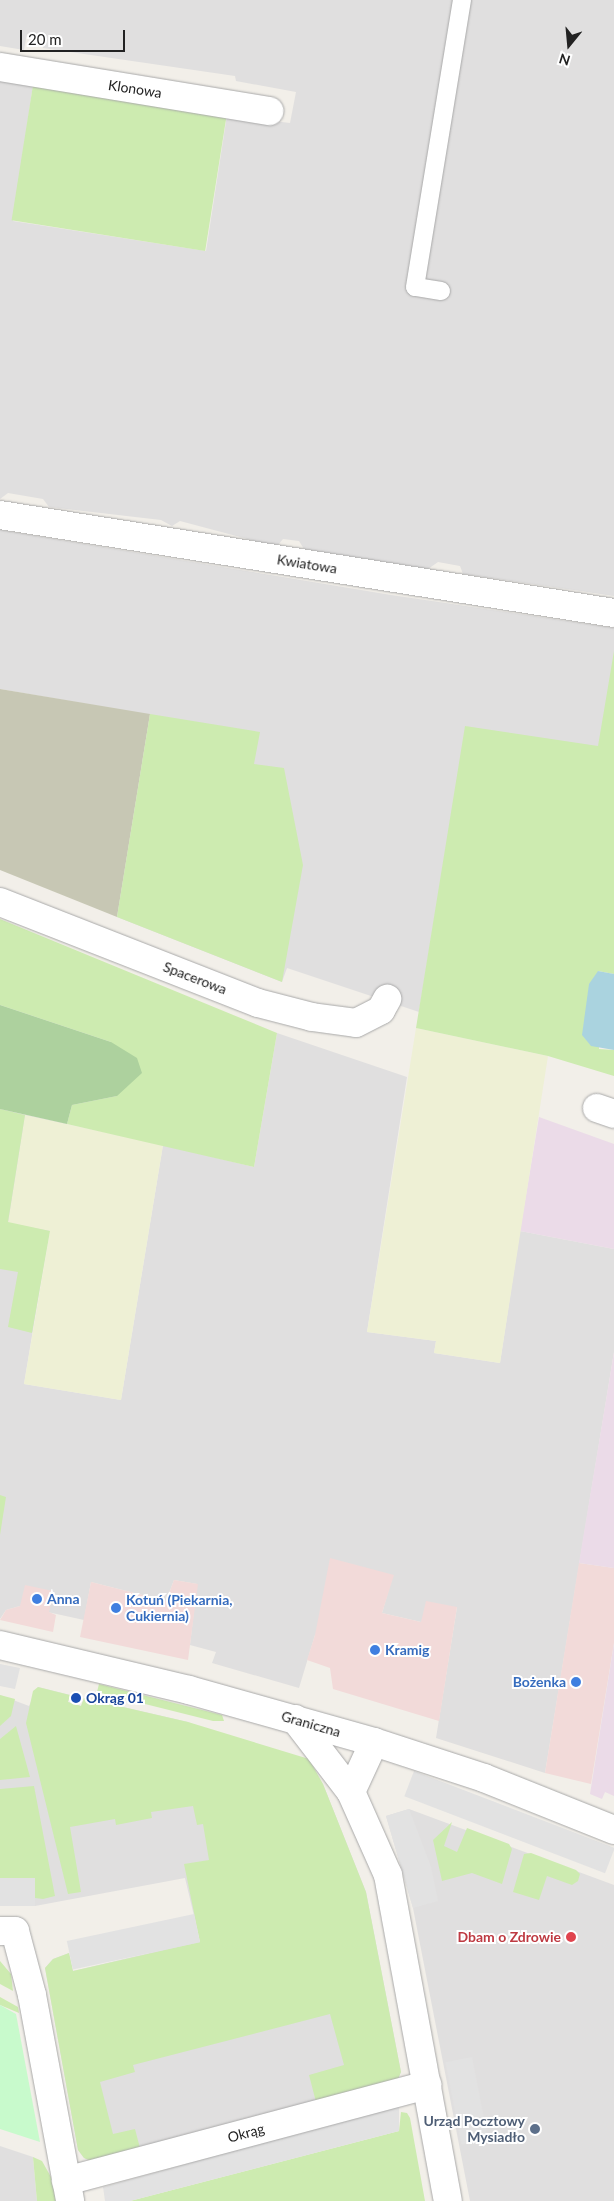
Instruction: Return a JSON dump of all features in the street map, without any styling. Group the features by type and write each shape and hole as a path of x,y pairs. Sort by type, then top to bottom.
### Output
{"street":[{"name":"Klonowa","path":"0,67 269,111"},
{"name":"Kwiatowa","path":"0,515 614,613"},
{"name":"Spacerowa","path":"0,902 258,1002 312,1017 356,1023 381,1010 387,999"},
{"name":"Graniczna","path":"0,1645 295,1719 374,1742 484,1778 614,1830"},
{"path":"295,1719 351,1792 388,1875 448,2201"},
{"path":"351,1792 374,1742"},
{"name":"Okrąg","path":"0,1931 15,1931 32,1995 68,2191 427,2084"}],"lane":[{"path":"441,290 415,287 462,0"}],"shaded area":[{"path":"0,0 614,0 614,596 463,574 460,566 438,562 428,569 304,549 299,541 283,539 278,545 259,542 180,521 172,526 161,520 49,507 43,499 8,493 0,499 0,80 33,85 13,221 206,251 227,115 290,123 296,92 236,81 235,76 43,48 44,37 27,34 24,50 0,46"},
{"path":"0,530 391,595 614,628 614,959 466,726 419,1012 287,968 282,982 117,917 150,715 0,689"},
{"path":"0,689 150,714 117,917 0,870"},
{"path":"416,1028 548,1056 500,1363 434,1353 436,1341 367,1332"},
{"path":"277,1033 407,1077 367,1332 436,1341 434,1353 500,1363 520,1231 614,1249 614,1352 545,1773 436,1738 457,1607 421,1622 382,1613 393,1575 315,1635 299,1688 212,1663 216,1652 190,1645 197,1584 174,1580 166,1601 91,1582 84,1620 20,1606 6,1610 0,1619 0,1109 67,1124 24,1384 121,1400 163,1145 254,1167"},
{"path":"25,1115 163,1145 121,1400 24,1384 50,1231 8,1223"},
{"path":"539,1117 614,1144 614,1249 520,1231"},
{"path":"614,1352 614,1568 579,1563"},
{"path":"330,1558 394,1575 382,1613 421,1622 426,1601 457,1607 439,1721 333,1689 330,1668 307,1660 315,1635"},
{"path":"579,1563 614,1568 614,1643 591,1784 545,1773"},
{"path":"174,1580 198,1584 188,1660 80,1637 91,1582 166,1601"},
{"path":"25,1585 53,1591 49,1612 56,1615 53,1632 0,1620 6,1610 20,1606"},
{"path":"614,1643 614,1796 605,1792 602,1799 590,1794"},
{"path":"0,1664 20,1668 15,1689 0,1686"},
{"path":"38,1687 70,1695 68,1702 81,1706 84,1698 188,1722 323,1784 366,1892 401,2072 398,2079 91,2161 84,2158 78,2150 45,1968 53,1959 69,1953 73,1971 200,1941 185,1878 35,1906 35,1879 0,1879 0,1695 29,1706"},
{"path":"414,1771 614,1848 605,1873 404,1796"},
{"path":"409,1809 614,1885 614,2201 470,2201 413,1908 386,1816"},
{"path":"409,1809 431,1867 438,1901 413,1908 386,1816"},
{"path":"0,1878 35,1878 35,1906 0,1906"},
{"path":"194,1914 200,1942 73,1969 67,1941"},
{"path":"472,2057 488,2139 462,2145 445,2062"},
{"path":"399,2105 399,2131 130,2201 105,2201 103,2187"},
{"path":"0,2146 33,2157 37,2201 0,2201"}],"green space":[{"path":"33,85 227,116 205,251 12,220"},
{"path":"614,651 614,974 598,971 599,1049 614,1050 614,1076 548,1056 416,1028 465,726 598,746"},
{"path":"150,714 260,732 254,764 284,768 303,865 282,982 117,917"},
{"path":"0,919 277,1033 254,1167 67,1124 72,1105 117,1096 111,1042 0,1005"},
{"path":"0,1005 111,1042 137,1058 142,1073 117,1096 72,1105 67,1124 0,1109"},
{"path":"0,1109 25,1115 8,1222 50,1231 32,1333 8,1327 18,1272 0,1269"},
{"path":"0,1495 6,1497 0,1535"},
{"path":"99,1684 222,1715 224,1721 213,1721 97,1692"},
{"path":"38,1687 70,1695 68,1702 81,1706 84,1698 188,1722 309,1759 323,1784 366,1892 401,2072 398,2079 316,2102 309,2075 344,2065 330,2014 133,2065 135,2072 100,2082 113,2134 135,2129 140,2148 91,2161 84,2158 78,2150 45,1968 53,1959 69,1953 73,1971 200,1942 184,1864 209,1860 203,1824 197,1825 193,1806 151,1812 152,1818 116,1825 115,1819 70,1827 81,1892 68,1894 26,1723 33,1691"},
{"path":"0,1695 15,1699 11,1716 0,1726"},
{"path":"16,1726 30,1777 0,1780 0,1739"},
{"path":"34,1786 55,1896 43,1899 35,1898 35,1879 0,1879 0,1789"},
{"path":"452,1822 444,1846 457,1852 467,1828 509,1844 512,1849 502,1884 472,1873 442,1881 433,1840"},
{"path":"531,1853 576,1870 580,1874 578,1881 572,1885 547,1876 539,1900 513,1892 524,1854"},
{"path":"0,1961 11,1974 13,1991 0,1984"},
{"path":"0,1997 18,2007 19,2013 0,2005"},
{"path":"0,2005 16,2014 40,2142 0,2129"},
{"path":"401,2112 407,2113 410,2118 425,2201 130,2201 399,2131"},
{"path":"33,2157 42,2161 51,2177 56,2201 37,2201"}],"water":[{"path":"598,971 614,974 614,1050 591,1046 582,1035 589,984"}],"place":[{"name":"Anna","path":"37,1599"},
{"name":"Kotuń (Piekarnia, Cukiernia)","path":"116,1608"},
{"name":"Kramig","path":"375,1650"},
{"name":"Bożenka","path":"576,1682"},
{"name":"Okrąg 01","path":"76,1698"},
{"name":"Dbam o Zdrowie","path":"571,1937"},
{"name":"Urząd Pocztowy Mysiadło","path":"535,2129"}]}
